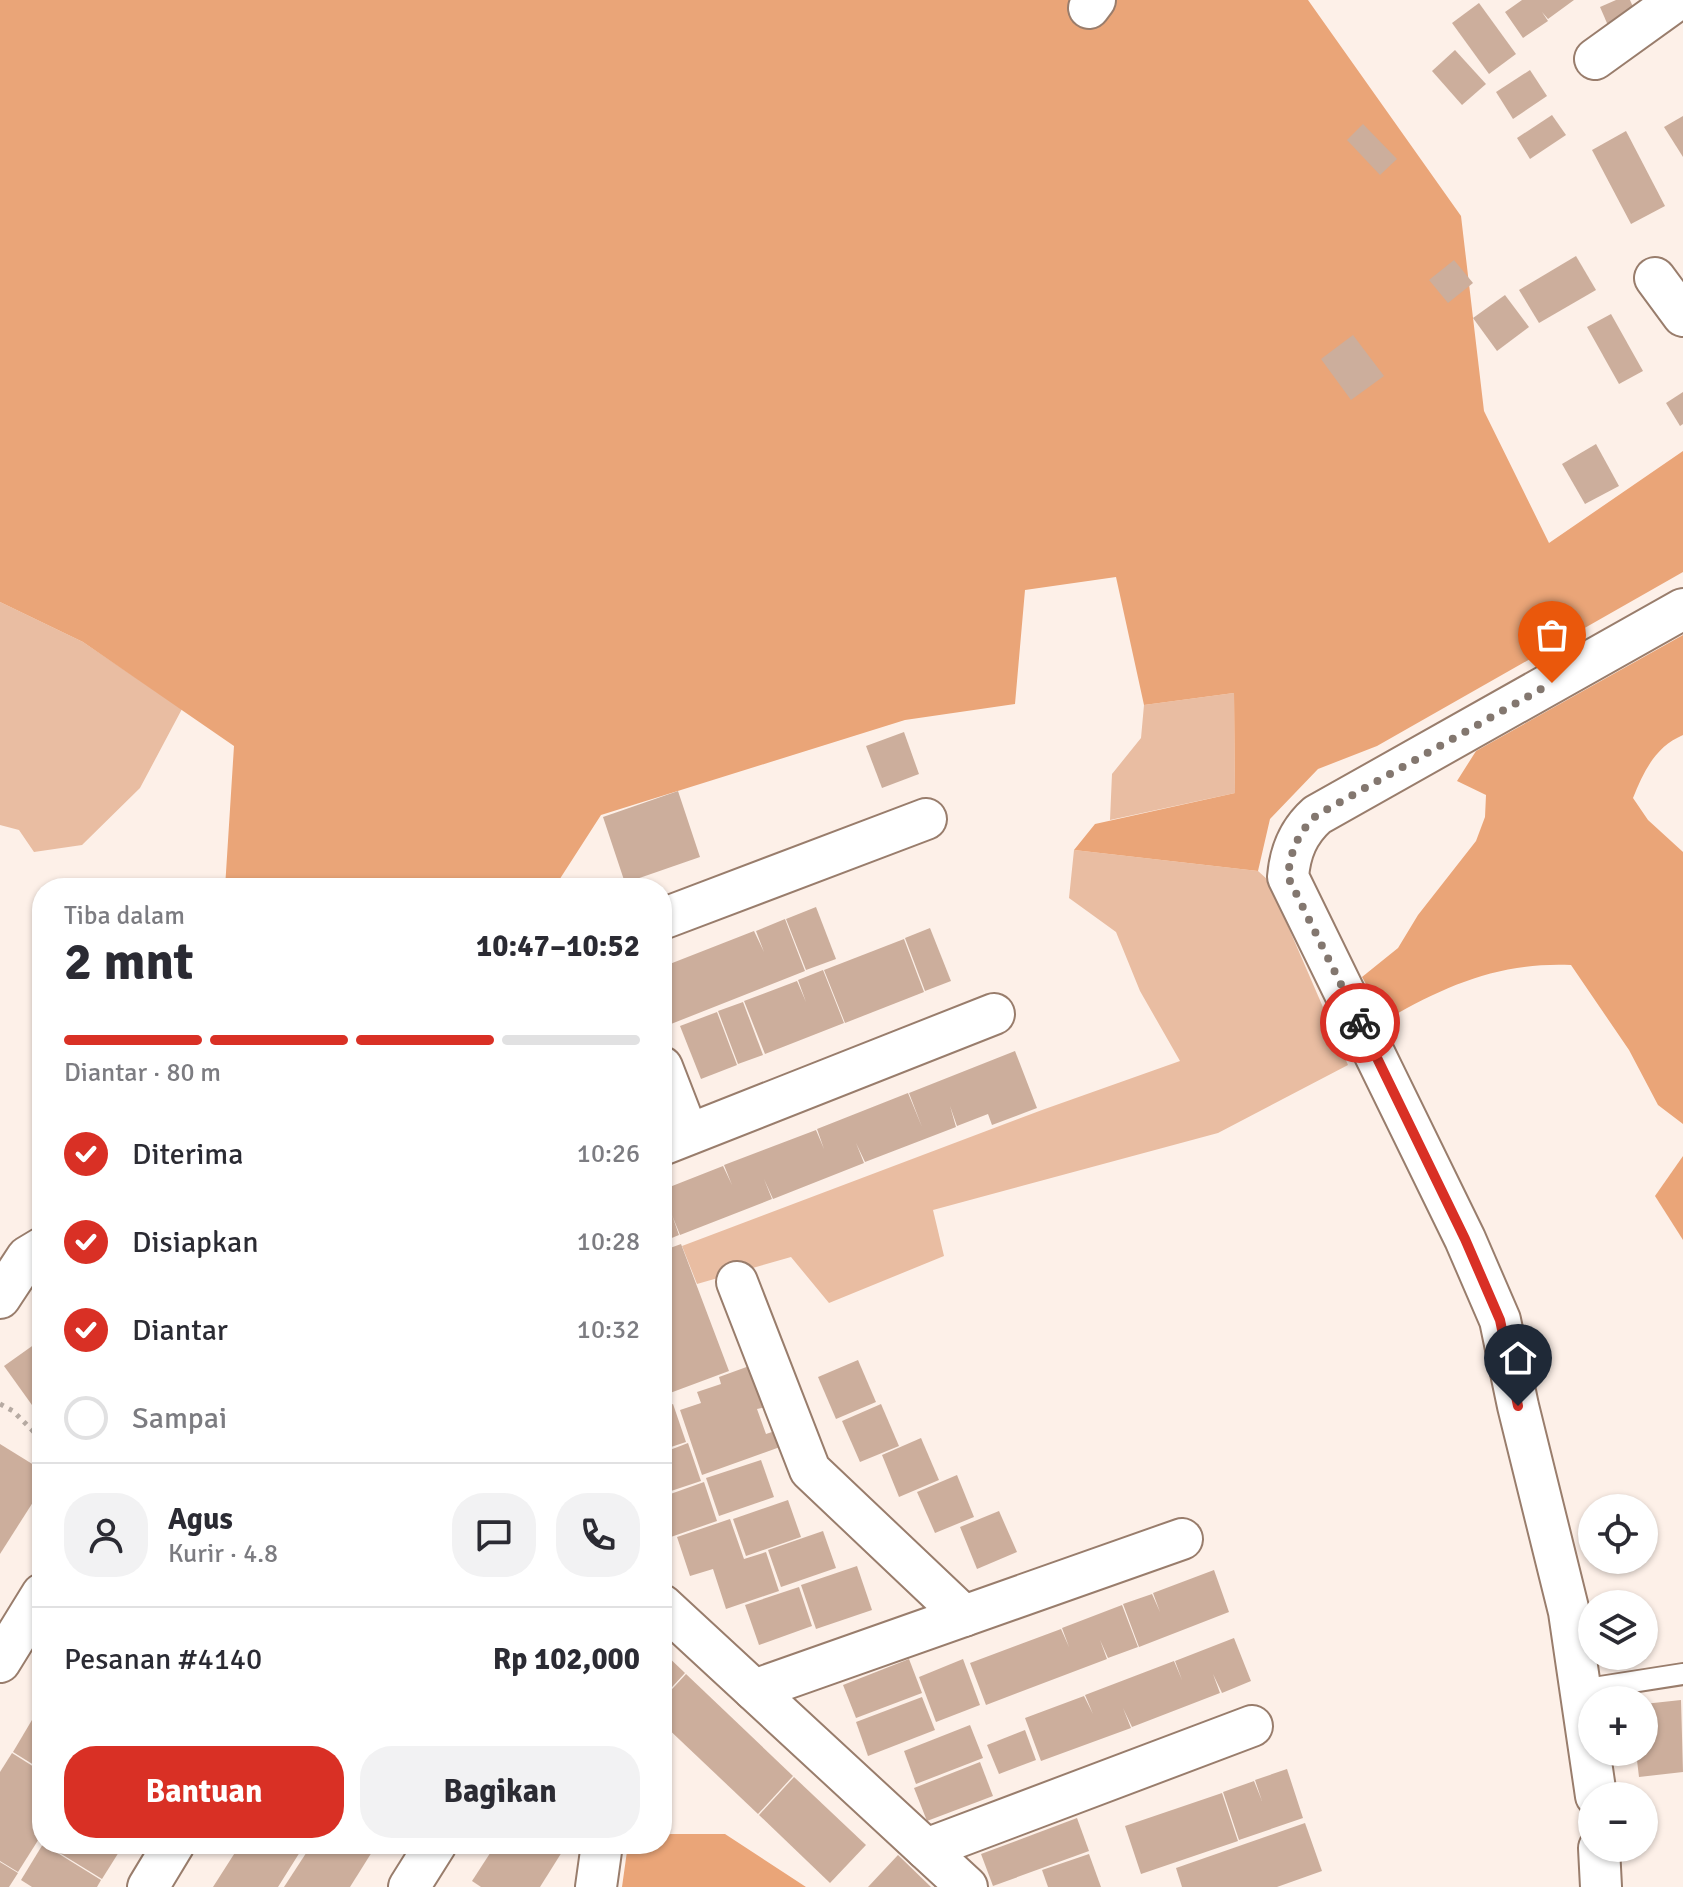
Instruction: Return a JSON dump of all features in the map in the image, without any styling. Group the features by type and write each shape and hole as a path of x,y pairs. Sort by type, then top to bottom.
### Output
{"street":[{"path":"1595,59 1677,0"},
{"path":"1655,278 1683,316"},
{"path":"1580,1686 1569,1612 1500,1320 1458,1224 1288,877 1290,858 1302,828 1317,815 1683,609"},
{"path":"672,915 926,819"},
{"path":"675,1140 994,1014"},
{"path":"0,1298 32,1254"},
{"path":"737,1282 810,1470 964,1616"},
{"path":"754,1690 1182,1539"},
{"path":"0,1662 32,1610"},
{"path":"672,1614 967,1887"},
{"path":"926,1849 1252,1726"},
{"path":"148,1887 168,1854"},
{"path":"409,1887 430,1854"},
{"path":"596,1887 601,1854"},
{"path":"1600,1862 1601,1887"}],"lane":[{"path":"1606,1686 1683,1674"}],"path":[{"path":"0,1404 13,1411 32,1430"}],"shaded area":[{"path":"0,0 1308,0 1461,216 1484,411 1549,543 1683,451 1683,572 1377,746 1318,769 1270,819 1258,871 1074,850 1095,824 1235,793 1234,693 1144,705 1116,577 1025,590 1015,704 905,720 601,815 560,878 226,878 234,746 83,642 0,602"},
{"path":"0,602 83,642 182,709 140,788 82,845 34,852 19,830 0,825"},
{"path":"1683,635 1683,735 1658,753 1646,769 1633,798 1648,820 1683,852 1683,1124 1658,1105 1629,1050 1571,965 1521,967 1474,978 1430,996 1386,1020 1362,977 1398,948 1418,915 1476,841 1485,817 1486,795 1457,781 1476,751"},
{"path":"1234,693 1235,793 1110,820 1112,774 1141,738 1144,705"},
{"path":"1074,850 1258,871 1268,880 1348,1065 1218,1133 933,1210 944,1256 829,1303 791,1257 697,1284 682,1246 1180,1061 1140,991 1116,932 1069,898"},
{"path":"1683,1156 1683,1240 1655,1196"},
{"path":"672,1834 725,1834 806,1887 622,1887 627,1854 672,1854"}],"building":[{"path":"1522,0 1574,0 1548,19 1542,12 1548,21 1523,38 1505,12"},
{"path":"1616,0 1630,0 1638,18 1610,30 1600,7"},
{"path":"1479,3 1516,54 1489,74 1452,23"},
{"path":"1455,50 1486,84 1462,105 1432,71"},
{"path":"1530,70 1547,96 1513,119 1496,92"},
{"path":"1552,115 1566,135 1530,159 1517,138"},
{"path":"1683,116 1683,157 1664,127"},
{"path":"1363,124 1397,159 1380,175 1347,140"},
{"path":"1626,131 1665,206 1631,224 1592,150"},
{"path":"1576,256 1596,290 1539,323 1519,290"},
{"path":"1454,260 1473,283 1448,303 1429,280"},
{"path":"1505,295 1529,327 1497,351 1473,318"},
{"path":"1611,314 1643,371 1619,384 1587,327"},
{"path":"1353,335 1384,376 1351,400 1321,359"},
{"path":"1683,392 1683,424 1680,426 1666,403"},
{"path":"1596,444 1619,486 1585,504 1562,464"},
{"path":"904,732 919,774 882,788 866,746"},
{"path":"678,791 700,857 639,878 623,878 603,817"},
{"path":"816,907 836,959 806,970 786,919"},
{"path":"785,919 805,971 672,1024 672,963 754,931 764,952 756,931"},
{"path":"930,928 951,981 925,991 905,938"},
{"path":"904,939 924,992 845,1023 824,970"},
{"path":"823,970 844,1023 765,1054 744,1001 797,981 806,1002 798,980"},
{"path":"743,1002 763,1055 738,1064 718,1011"},
{"path":"717,1012 737,1065 701,1079 680,1026"},
{"path":"1015,1051 1037,1108 992,1125 988,1114 957,1126 950,1106 956,1127 865,1162 856,1143 864,1163 773,1199 764,1179 772,1199 680,1235 672,1215 672,1186 723,1166 732,1185 724,1165 816,1130 824,1149 817,1129 908,1093 922,1127 909,1093"},
{"path":"672,1215 679,1235 672,1238"},
{"path":"681,1244 729,1371 672,1392 672,1247"},
{"path":"32,1346 32,1405 4,1366"},
{"path":"858,1360 876,1402 836,1419 818,1377"},
{"path":"752,1365 766,1407 757,1409 766,1434 775,1431 780,1447 702,1475 680,1410 701,1403 697,1392 721,1384 719,1377"},
{"path":"672,1404 686,1442 672,1447"},
{"path":"881,1404 899,1446 860,1462 842,1421"},
{"path":"921,1438 939,1480 899,1497 882,1455"},
{"path":"688,1443 701,1481 672,1491 672,1449"},
{"path":"0,1444 32,1464 32,1504 0,1554"},
{"path":"761,1460 774,1497 719,1516 706,1478"},
{"path":"957,1475 974,1517 935,1533 917,1492"},
{"path":"704,1482 717,1521 672,1537 672,1493"},
{"path":"788,1500 801,1537 746,1556 733,1519"},
{"path":"999,1511 1017,1552 977,1569 960,1527"},
{"path":"730,1519 744,1559 766,1552 779,1591 726,1609 713,1569 690,1576 677,1537"},
{"path":"823,1531 836,1568 781,1587 768,1550"},
{"path":"857,1566 872,1610 816,1629 801,1585"},
{"path":"1214,1570 1229,1612 1139,1647 1123,1604 1152,1594 1160,1612 1153,1593"},
{"path":"799,1587 812,1626 759,1645 745,1605"},
{"path":"1122,1605 1138,1647 1108,1658 1100,1640 1107,1659 986,1705 970,1663 1061,1629 1069,1647 1062,1628"},
{"path":"1234,1638 1251,1681 1222,1693 1213,1674 1220,1693 1132,1727 1123,1708 1131,1728 1041,1761 1025,1718 1084,1696 1093,1714 1085,1695 1174,1661 1182,1680 1175,1661"},
{"path":"909,1659 922,1693 856,1718 843,1685"},
{"path":"963,1659 980,1705 936,1722 919,1677"},
{"path":"672,1661 685,1673 672,1687"},
{"path":"686,1674 793,1776 758,1814 672,1732 672,1689"},
{"path":"922,1697 935,1730 868,1756 856,1722"},
{"path":"1681,1700 1683,1772 1639,1777 1638,1766 1658,1766 1658,1702"},
{"path":"32,1720 32,1764 13,1752"},
{"path":"970,1725 983,1758 916,1784 904,1751"},
{"path":"1025,1730 1036,1760 999,1774 987,1745"},
{"path":"12,1753 32,1766 32,1850 18,1872 0,1861 0,1772"},
{"path":"980,1762 993,1796 927,1821 914,1788"},
{"path":"1287,1769 1303,1818 1239,1840 1223,1792 1254,1781 1262,1801 1255,1780"},
{"path":"794,1777 866,1845 830,1883 759,1815"},
{"path":"1222,1793 1238,1841 1141,1874 1125,1826"},
{"path":"1077,1818 1089,1851 993,1886 981,1854"},
{"path":"1305,1823 1322,1871 1277,1887 1182,1887 1176,1868"},
{"path":"37,1854 59,1854 101,1880 97,1887 32,1887 21,1880"},
{"path":"61,1854 118,1854 102,1879"},
{"path":"234,1854 299,1854 278,1887 213,1887"},
{"path":"305,1854 371,1854 350,1887 284,1887"},
{"path":"490,1854 561,1854 540,1887 481,1887 472,1881"},
{"path":"1089,1854 1101,1887 1048,1887 1042,1870"},
{"path":"898,1855 931,1887 868,1887"},
{"path":"0,1862 18,1873 9,1887 0,1887"}],"way so far":[{"path":"1360,1023 1288,877 1290,858 1302,828 1317,815 1552,683"}],"route":[{"path":"1360,1023 1465,1239 1500,1320 1518,1406"}]}
